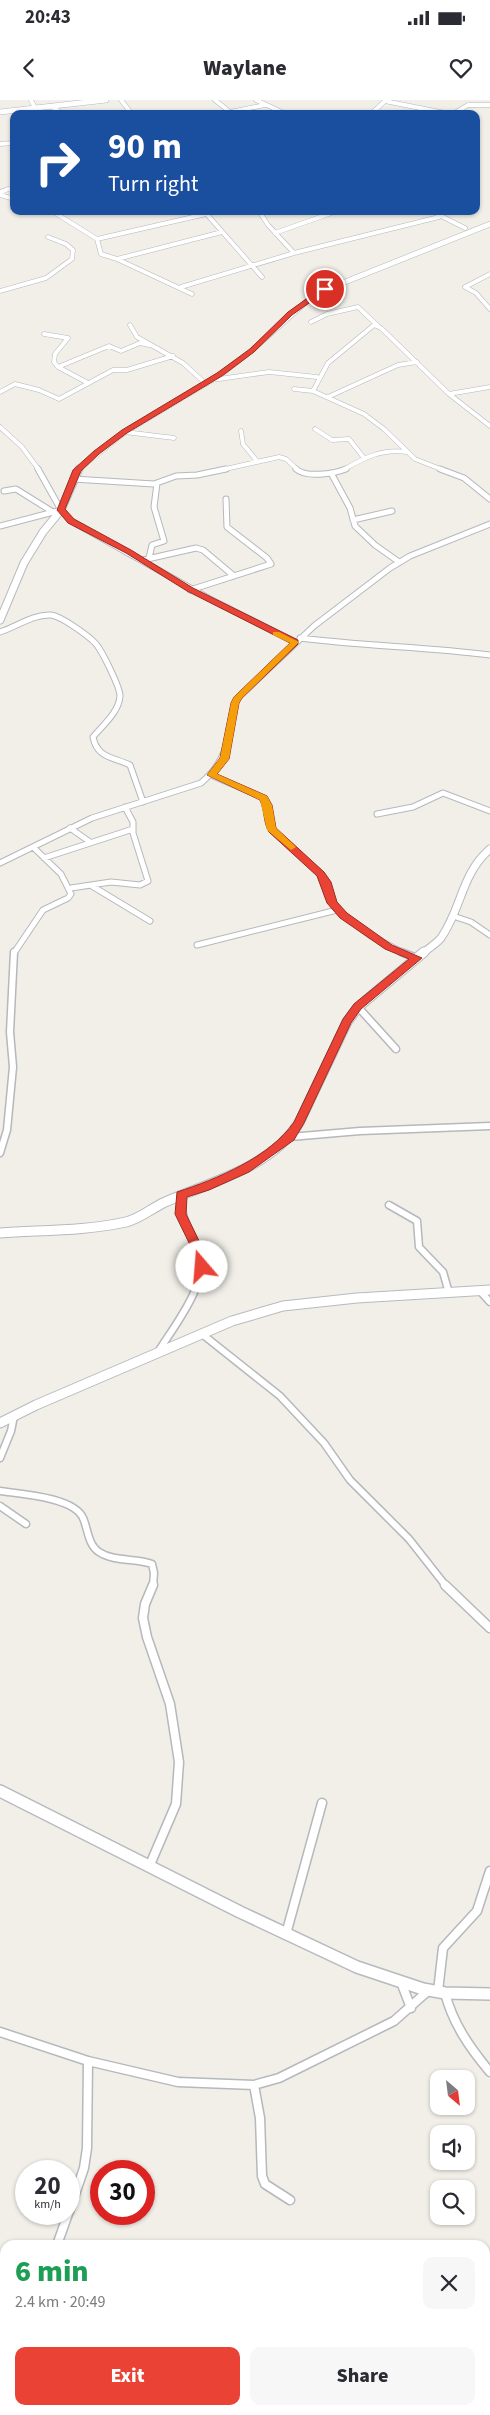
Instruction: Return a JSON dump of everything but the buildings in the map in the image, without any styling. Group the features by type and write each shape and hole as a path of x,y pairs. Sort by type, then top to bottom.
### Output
{"street":[{"path":"31,100 35,108"},
{"path":"14,110 106,100"},
{"path":"216,100 226,110"},
{"path":"256,100 277,110"},
{"path":"376,110 386,101 430,110"},
{"path":"242,110 265,105"},
{"path":"460,110 468,105 490,105"},
{"path":"51,106 57,110"},
{"path":"58,215 97,239 101,254 181,287 192,294"},
{"path":"97,239 193,215"},
{"path":"208,215 262,277"},
{"path":"262,215 294,253"},
{"path":"276,233 326,215"},
{"path":"436,215 465,228"},
{"path":"181,287 294,253 439,217"},
{"path":"0,620 24,563 42,532 61,510 77,470 124,432 212,380 252,350 290,314 315,294 490,224"},
{"path":"117,259 222,232"},
{"path":"0,291 46,278 73,258 73,250 48,237"},
{"path":"490,274 465,287 476,293 488,304 490,309"},
{"path":"311,322 327,314 358,307 449,394 489,424"},
{"path":"130,325 134,333 149,345"},
{"path":"313,391 317,377 328,361 368,328 378,326"},
{"path":"44,334 68,338 55,354 54,362 58,367 88,383"},
{"path":"58,367 109,346 122,351 140,343 149,345 184,363 206,384"},
{"path":"0,392 14,384 39,390 60,399 113,370 127,370 172,356"},
{"path":"328,397 393,367 416,362"},
{"path":"212,380 269,372 317,377"},
{"path":"449,394 490,387"},
{"path":"294,390 313,391 370,418 407,452 430,466 464,478 490,498"},
{"path":"0,426 12,437 38,468 61,510 71,521 143,560 190,590 295,642"},
{"path":"315,429 332,440 349,439 364,458"},
{"path":"241,431 243,444 258,461"},
{"path":"124,432 174,438"},
{"path":"73,479 157,483 176,476 204,474 258,461 283,458 301,473 331,473 350,468 364,458 395,450 407,452"},
{"path":"331,473 350,508 355,526 364,536 399,562"},
{"path":"149,558 152,545 164,541 154,507 157,483"},
{"path":"4,491 16,489 53,512"},
{"path":"190,590 271,562 227,526 228,505 226,500"},
{"path":"0,526 61,510"},
{"path":"353,520 392,511"},
{"path":"0,864 70,828 125,807 192,787 211,775 225,759 232,719 239,697 295,642 399,562 490,524"},
{"path":"143,560 192,548 200,548 234,576"},
{"path":"0,632 42,615 52,615 59,617 96,644 117,681 120,697 116,710 92,737 93,743 109,759 130,765 136,788 143,802"},
{"path":"300,638 328,642 443,648 490,655"},
{"path":"211,775 264,798 272,830 321,874 326,882 332,903 337,910 388,947 403,955 417,958"},
{"path":"377,814 413,807 443,793 490,811"},
{"path":"71,888 112,882 140,885 148,881 133,829 133,822 125,807"},
{"path":"70,828 90,842"},
{"path":"44,858 133,829"},
{"path":"0,1153 7,1130 13,1068 10,1032 14,952 43,910 68,898 71,894 71,888 33,848"},
{"path":"0,1233 116,1225 181,1195 246,1169 290,1137 299,1123 347,1022 358,1007 440,938 454,916 469,872 477,860 490,849"},
{"path":"90,885 110,895 150,921"},
{"path":"197,945 337,910"},
{"path":"454,916 471,922 490,935"},
{"path":"358,1007 396,1049"},
{"path":"290,1137 360,1131 490,1126"},
{"path":"158,1352 194,1289 202,1267 199,1251 180,1214 181,1195"},
{"path":"389,1204 416,1221 419,1246 443,1272 449,1293"},
{"path":"0,1424 158,1352 232,1321 283,1306 485,1291 490,1302"},
{"path":"202,1334 280,1396 324,1443 350,1480 409,1539 428,1566 458,1600 490,1628"},
{"path":"0,1458 11,1431 14,1416"},
{"path":"0,1491 64,1503 74,1507 80,1514 92,1545 98,1551 106,1555 143,1560 152,1564 155,1573 155,1584 149,1595 143,1616 172,1715 180,1785 176,1806 149,1867"},
{"path":"0,1506 26,1524"},
{"path":"0,1791 149,1867 331,1956 401,1982 438,1991 490,1994"},
{"path":"286,1934 322,1803"},
{"path":"490,1871 477,1911 443,1948 438,1991 461,2034 490,2072"},
{"path":"401,1982 411,2008"},
{"path":"0,2032 88,2061 178,2082 254,2085 279,2078 394,2021 438,1991"},
{"path":"80,2179 87,2148 88,2061"},
{"path":"254,2085 260,2118 262,2176 265,2184 290,2200"},
{"path":"59,2240 64,2225"}],"slow traffic":[{"path":"276,634 295,642 264,671 235,703 225,759 211,775 264,798 272,830 291,847"}],"route":[{"path":"202,1267 199,1251 180,1214 181,1195 246,1169 290,1137 299,1123 347,1022 358,1007 417,958 403,955 388,947 337,910 332,903 326,882 321,874 272,830 264,798 211,775 225,759 235,703 264,671 295,642 263,628 190,590 129,552 71,521 61,510 77,470 97,453 124,432 220,375 252,350 290,314 315,294 325,289"}]}
